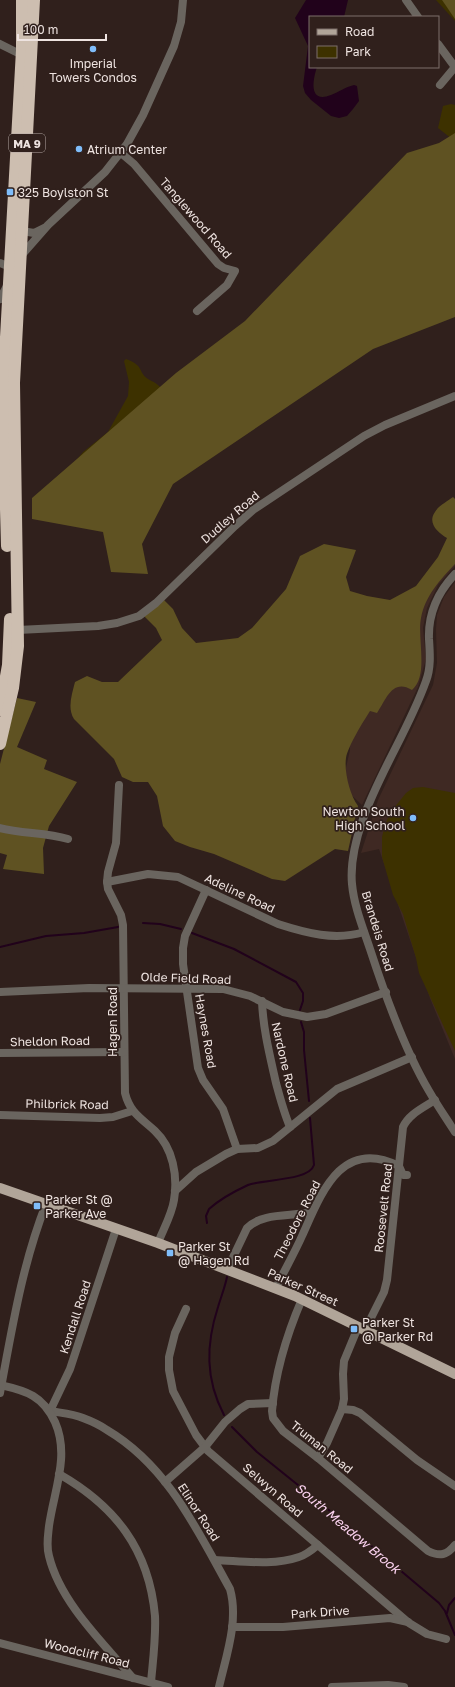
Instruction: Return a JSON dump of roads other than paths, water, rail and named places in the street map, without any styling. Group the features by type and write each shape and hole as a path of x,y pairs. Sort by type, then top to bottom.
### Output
{"highway":[{"name":"MA 9","path":"0,710 7,671 15,531 6,362 9,281 5,265 22,55 22,0"},
{"name":"MA 9","path":"6,362 20,257 34,0"},
{"name":"MA 9","path":"0,744 15,677 9,631"}],"main road":[{"name":"Parker Street","path":"0,1188 158,1243 276,1288 363,1328 395,1346 455,1374"}],"street":[{"path":"20,257 48,225 105,172 121,153 140,120 174,46 181,22 183,0"},
{"path":"406,0 417,16"},
{"path":"0,44 22,55"},
{"path":"439,45 455,67 440,85"},
{"name":"Tanglewood Road","path":"121,153 134,164 218,264 224,268 235,271 227,285 197,311"},
{"path":"22,231 35,232 48,225"},
{"path":"0,299 9,281"},
{"name":"Dudley Road","path":"9,631 98,626 117,623 139,616 156,603 253,510 364,436 385,425 455,396"},
{"name":"Brandeis Road","path":"455,574 437,598 432,611 429,634 430,664 427,680 401,738 374,790 363,820 352,866 352,884 364,932 403,1039 435,1100 455,1132"},
{"path":"0,688 7,671"},
{"path":"107,882 116,843 118,785"},
{"path":"0,828 25,833 56,835 68,839"},
{"name":"Adeline Road","path":"107,882 129,877 157,874 178,878 278,924 306,932 342,936 364,932"},
{"name":"Hagen Road","path":"107,882 108,889 121,915 123,925 125,1093 132,1111 156,1131 165,1142 175,1174 174,1201 158,1243"},
{"name":"Haynes Road","path":"206,890 185,936 183,964 198,1068 203,1080 223,1109 237,1149"},
{"name":"Olde Field Road","path":"0,992 124,988 223,989 240,992 262,1001 282,1012 307,1017 326,1014 386,992"},
{"name":"Nardone Road","path":"262,1001 262,1014 269,1053 285,1116 290,1127"},
{"name":"Sheldon Road","path":"0,1053 124,1052"},
{"path":"175,1190 196,1172 237,1149 258,1148 267,1145 337,1089 412,1057"},
{"name":"Roosevelt Road","path":"318,1458 327,1443 342,1409 344,1399 344,1361 356,1332 368,1324 384,1292 387,1280 403,1127 406,1120 412,1114 435,1100"},
{"name":"Philbrick Road","path":"0,1115 100,1118 113,1117 132,1111"},
{"name":"Theodore Road","path":"276,1288 302,1237 312,1212 333,1177 341,1169 351,1162 368,1158 387,1160 399,1166 403,1174 407,1175"},
{"path":"46,1204 21,1283 0,1388 26,1392 38,1399 50,1411 60,1433 62,1446 62,1458 47,1540 48,1554 52,1568 62,1589 87,1624 133,1678"},
{"path":"227,1270 247,1228 252,1223 271,1217 312,1212"},
{"name":"Kendall Road","path":"50,1411 70,1369 116,1228"},
{"name":"Truman Road","path":"302,1299 292,1321 285,1344 273,1403 273,1418 276,1423 283,1431 318,1458 428,1551 439,1555 445,1554 455,1545"},
{"name":"Selwyn Road","path":"186,1309 175,1333 169,1357 169,1370 173,1391 181,1409 205,1448 409,1623 428,1634 446,1639"},
{"path":"165,1482 205,1448 225,1422 240,1409 248,1404 273,1403"},
{"path":"342,1409 353,1410 360,1413 417,1460 455,1486"},
{"name":"Elinor Road","path":"50,1411 83,1418 115,1434 129,1444 142,1455 165,1482 188,1513 215,1560 233,1597 232,1627 219,1687"},
{"path":"59,1474 81,1486 102,1503 118,1520 132,1540 141,1560 148,1579 155,1617 151,1682"},
{"path":"215,1560 262,1562 282,1561 300,1557 318,1545"},
{"name":"Park Drive","path":"232,1627 283,1627 390,1618 409,1623"},
{"name":"Woodcliff Road","path":"0,1643 168,1687"},
{"path":"332,1687 388,1685 404,1687"}],"waterway":[{"name":"South Meadow Brook","path":"143,923 160,924 181,929"},
{"name":"South Meadow Brook","path":"0,947 46,936 84,933 118,927"},
{"name":"South Meadow Brook","path":"192,933 234,949 296,982 303,993 303,1001 300,1010"},
{"name":"South Meadow Brook","path":"301,1022 304,1032 304,1050 309,1101"},
{"name":"South Meadow Brook","path":"207,1223 206,1216 209,1209 222,1199 238,1190 255,1183 295,1177 310,1170 314,1165 310,1118"},
{"name":"South Meadow Brook","path":"224,1415 213,1388 209,1361 211,1334 227,1277"},
{"name":"South Meadow Brook","path":"232,1427 257,1452 324,1506 439,1603 445,1611 455,1635"},
{"path":"447,1613 449,1605 455,1598"}],"place":[{"name":"Imperial Towers Condos","path":"93,49"},
{"name":"Atrium Center","path":"79,149"},
{"name":"325 Boylston St","path":"10,192"},
{"name":"Newton South High School","path":"413,818"},
{"name":"Parker St @ Parker Ave","path":"37,1206"},
{"name":"Parker St @ Hagen Rd","path":"170,1253"},
{"name":"Parker St @ Parker Rd","path":"354,1329"}]}
